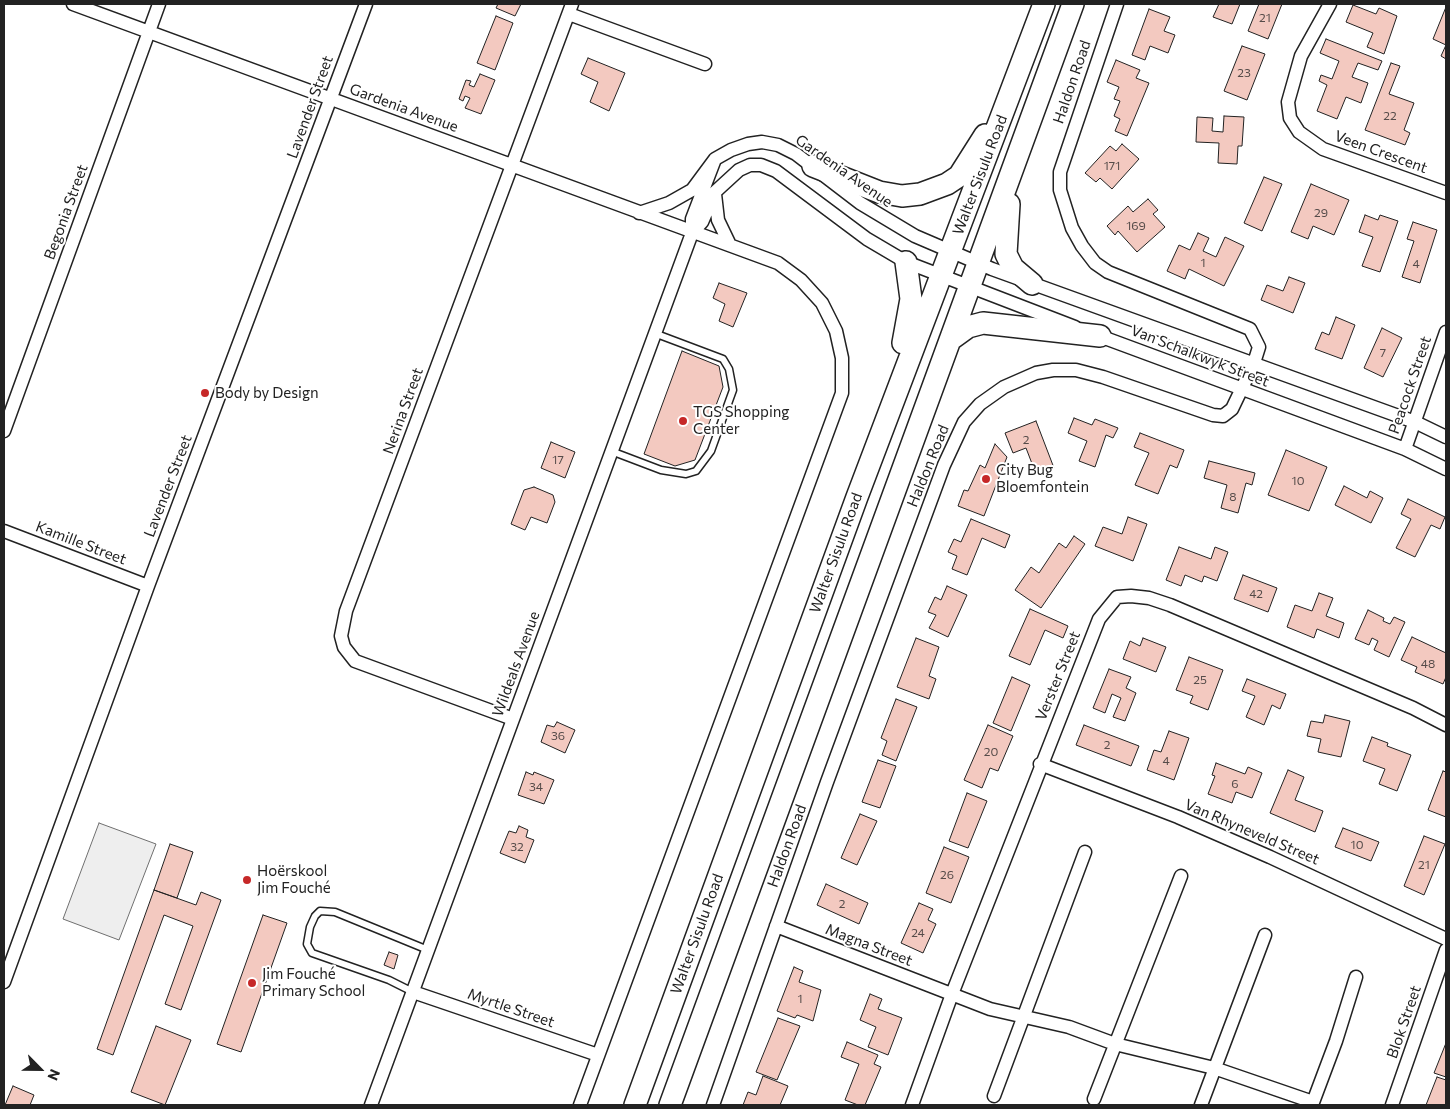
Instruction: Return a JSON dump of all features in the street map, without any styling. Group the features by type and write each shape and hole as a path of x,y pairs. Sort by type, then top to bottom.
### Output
{"highway":[{"name":"Walter Sisulu Road","path":"635,1105 857,497 1044,4"},
{"name":"Walter Sisulu Road","path":"670,1105 1073,4"},
{"path":"813,166 879,192 902,196 920,194 948,184 959,176 981,144 1022,65"},
{"path":"1023,140 1008,206 1006,254 1012,268 1032,284"},
{"path":"857,497 906,331 911,299 906,262"},
{"path":"950,340 968,327 983,322 1100,336"}],"street":[{"name":"Gardenia Avenue","path":"73,4 692,233"},
{"name":"Begonia Street","path":"4,431 159,4"},
{"name":"Lavender Street","path":"4,982 148,586 366,4"},
{"name":"Haldon Road","path":"712,1105 944,465 964,422 980,404 1004,387 1036,373 1053,370 1076,370 1103,377 1213,415 1223,416 1232,409 1254,363 1258,347 1250,329 1108,272 1095,263 1082,246 1069,219 1060,190 1060,172 1117,4"},
{"name":"Veen Crescent","path":"1330,4 1300,56 1288,102 1290,118 1299,132 1323,149 1446,193"},
{"name":"Nerina Street","path":"513,719 355,661 344,647 341,636 346,612 571,9 705,64"},
{"name":"Gardenia Avenue","path":"639,213 670,203 692,190 716,158 748,144 762,142 778,145 790,151 886,221 979,264"},
{"path":"692,233 692,220 716,158"},
{"path":"692,233 702,222 715,192 739,170 761,165 776,171 867,239 906,262 941,276"},
{"path":"715,192 718,220 730,245"},
{"path":"580,1105 842,392 842,358 836,331 822,303 801,280 778,263 692,233"},
{"name":"Wildeals Avenue","path":"371,1105 653,333 692,233"},
{"name":"Van Schalkwyk Street","path":"979,264 1415,422 1446,437"},
{"name":"Van Schalkwyk Street","path":"941,276 1242,390 1405,449 1446,469"},
{"name":"Peacock Street","path":"1405,449 1446,332"},
{"name":"Kamille Street","path":"4,531 148,586"},
{"name":"Verster Street","path":"912,1105 952,994 1040,764 1099,619 1117,597 1149,598 1170,605 1381,693 1446,725"},
{"name":"Van Rhyneveld Street","path":"1040,764 1178,817 1262,853 1446,940"},
{"path":"994,1096 1086,852"},
{"path":"1094,1099 1182,876"},
{"name":"Magna Street","path":"776,926 990,1009 1069,1027 1115,1044 1214,1068 1312,1104"},
{"path":"1201,1105 1265,935"},
{"name":"Blok Street","path":"1392,1105 1446,950"},
{"path":"1312,1104 1336,1041 1356,977"},
{"name":"Myrtle Street","path":"413,992 598,1055"}],"lane":[{"path":"611,451 661,470 686,474 696,471 706,460 733,390 729,369 722,359 653,333"},
{"path":"413,992 389,980 312,953 307,944 310,927 315,916 324,910 335,912 428,950"}],"shaded area":[{"path":"99,823 156,844 119,940 63,919"}],"building":[{"path":"498,4 521,4 515,16 496,8"},
{"path":"1219,4 1240,4 1232,24 1213,17"},
{"path":"1259,4 1282,4 1268,39 1248,31"},
{"path":"1353,5 1376,14 1379,8 1397,16 1384,54 1367,47 1373,33 1346,22"},
{"path":"1446,7 1446,45 1433,39"},
{"path":"1149,9 1170,17 1164,31 1175,35 1168,53 1150,46 1145,60 1132,55"},
{"path":"496,16 513,23 495,70 477,63"},
{"path":"1326,39 1382,61 1378,70 1358,63 1352,77 1368,83 1361,103 1346,97 1337,119 1317,111 1327,85 1319,81 1321,75 1332,79 1339,61 1320,53"},
{"path":"1446,45 1446,59 1441,56"},
{"path":"1242,46 1265,54 1247,100 1224,91"},
{"path":"588,58 625,73 609,111 590,102 598,82 581,74"},
{"path":"1116,60 1140,70 1136,78 1149,83 1127,136 1115,131 1120,119 1114,116 1120,101 1114,99 1119,87 1107,82"},
{"path":"1391,63 1400,66 1389,94 1414,103 1404,130 1410,133 1405,145 1365,130"},
{"path":"480,74 495,80 481,114 465,108 470,98 465,96 463,101 459,99 466,80 471,81 469,85 474,87"},
{"path":"1224,116 1244,117 1242,146 1238,146 1237,164 1218,163 1219,143 1196,142 1197,117 1213,118 1212,131 1223,132"},
{"path":"1122,144 1139,159 1112,189 1100,178 1096,182 1085,173 1110,146 1116,151"},
{"path":"1264,177 1282,184 1262,231 1244,223"},
{"path":"1311,184 1349,200 1334,235 1313,226 1308,239 1291,232"},
{"path":"1148,199 1158,210 1153,214 1165,227 1137,252 1118,231 1115,235 1107,226 1128,206 1133,212"},
{"path":"1365,215 1378,220 1380,215 1398,221 1380,272 1362,266 1373,237 1359,232"},
{"path":"1413,222 1437,230 1420,283 1402,277 1414,241 1407,239"},
{"path":"1198,233 1209,238 1203,251 1216,257 1225,237 1244,246 1224,286 1189,269 1185,279 1167,271 1179,245 1190,250"},
{"path":"1289,277 1305,283 1293,313 1261,300 1267,285 1283,291"},
{"path":"719,283 747,293 733,327 719,321 725,304 713,298"},
{"path":"1336,317 1355,325 1342,359 1315,349 1322,332 1329,335"},
{"path":"1382,328 1402,338 1383,377 1364,368"},
{"name":"TGS Shopping Center","path":"682,351 719,366 723,387 695,460 675,466 644,454"},
{"path":"1074,418 1092,425 1095,419 1118,428 1113,438 1106,435 1095,467 1079,461 1087,441 1068,433"},
{"path":"1036,421 1054,468 1036,474 1026,448 1013,453 1005,433"},
{"path":"1140,433 1184,450 1177,468 1170,465 1158,494 1135,485 1149,453 1134,447"},
{"path":"551,442 575,452 565,478 541,468"},
{"name":"City Bug Bloemfontein","path":"995,444 1007,457 984,516 958,506 964,490 968,491 980,465 985,468"},
{"path":"1286,450 1327,467 1309,511 1268,495"},
{"path":"1209,461 1255,473 1252,485 1246,483 1238,513 1221,508 1227,485 1204,478"},
{"path":"1344,486 1367,498 1370,491 1383,498 1371,523 1335,505"},
{"path":"534,487 553,495 555,502 547,523 531,517 525,530 511,524 524,490"},
{"path":"1408,499 1445,517 1440,529 1431,525 1415,557 1396,548 1411,519 1401,514"},
{"path":"1128,517 1147,524 1133,561 1095,546 1103,527 1122,534"},
{"path":"971,519 1010,535 1005,548 982,538 967,575 952,569 957,556 948,552 954,539 961,542"},
{"path":"1074,536 1085,544 1041,608 1015,590 1031,567 1039,573 1059,543 1066,548"},
{"path":"1179,547 1211,559 1215,547 1228,552 1217,581 1204,576 1202,582 1185,575 1181,586 1166,580"},
{"path":"1243,575 1277,588 1268,612 1234,599"},
{"path":"947,586 967,595 948,637 929,628 936,615 928,612 935,597 941,600"},
{"path":"1319,593 1333,598 1326,616 1344,623 1339,638 1317,629 1314,638 1287,627 1295,605 1312,611"},
{"path":"1030,609 1068,626 1063,638 1045,630 1030,665 1009,656"},
{"path":"1368,610 1384,618 1383,621 1390,624 1394,617 1405,622 1389,657 1374,650 1378,641 1372,638 1369,645 1355,639"},
{"path":"1412,637 1446,653 1446,677 1443,684 1415,672 1417,667 1401,660"},
{"path":"916,638 939,647 929,676 936,679 929,699 897,687"},
{"path":"1143,638 1166,647 1156,672 1123,659 1130,641 1140,646"},
{"path":"1189,657 1223,670 1208,710 1190,703 1193,696 1176,690"},
{"path":"1109,669 1131,677 1126,688 1136,693 1125,721 1113,717 1121,698 1112,694 1105,713 1093,708"},
{"path":"1012,677 1030,685 1011,731 993,723"},
{"path":"1247,679 1286,694 1280,709 1272,705 1264,725 1246,717 1255,696 1242,691"},
{"path":"896,699 917,707 896,761 882,755 887,741 881,738"},
{"path":"1325,715 1350,721 1341,757 1318,752 1321,739 1307,736 1311,721 1323,723"},
{"path":"557,722 575,730 565,753 541,742 547,725 554,727"},
{"path":"988,725 1013,736 998,771 990,768 982,788 964,780"},
{"path":"1084,725 1139,746 1131,766 1076,745"},
{"path":"1169,731 1189,738 1174,780 1147,770 1154,750 1161,752"},
{"path":"1372,737 1388,743 1387,746 1411,755 1397,791 1379,784 1385,769 1363,761"},
{"path":"878,760 896,766 880,808 862,802"},
{"path":"1216,763 1245,774 1248,767 1262,773 1252,798 1236,792 1232,803 1208,794 1215,776 1212,775"},
{"path":"1288,770 1304,777 1295,800 1323,811 1315,832 1270,813"},
{"path":"1443,771 1446,772 1446,817 1428,810"},
{"path":"526,772 533,775 534,772 554,780 544,804 518,795"},
{"path":"967,793 987,801 968,848 949,841"},
{"path":"860,814 877,821 857,865 841,858"},
{"path":"519,826 528,830 526,837 534,840 525,863 500,853 509,831 516,833"},
{"path":"1343,828 1379,842 1371,861 1335,847"},
{"path":"1424,836 1445,844 1424,895 1404,886"},
{"path":"170,844 193,852 177,898 154,890"},
{"path":"944,847 969,857 951,903 926,893"},
{"path":"826,884 868,903 859,924 817,905"},
{"path":"154,890 196,905 201,892 221,900 181,1010 165,1004 193,926 164,915 113,1055 97,1049"},
{"path":"919,903 933,909 928,920 936,924 923,953 901,943"},
{"name":"Jim Fouché Primary School","path":"263,915 287,923 241,1052 217,1044"},
{"path":"389,952 398,955 394,969 384,965"},
{"path":"794,967 803,971 799,982 821,990 813,1021 797,1015 795,1018 777,1011"},
{"path":"870,994 882,999 878,1009 902,1018 888,1055 868,1047 876,1027 860,1020"},
{"path":"778,1018 800,1026 777,1080 756,1072"},
{"path":"156,1026 191,1040 165,1105 131,1092"},
{"path":"847,1042 878,1055 874,1064 881,1067 865,1105 858,1105 845,1100 859,1064 841,1057"},
{"path":"1446,1043 1446,1077 1434,1073"},
{"path":"763,1076 788,1086 780,1105 743,1105 748,1092 756,1095"},
{"path":"1437,1077 1446,1080 1446,1105 1426,1105"},
{"path":"13,1086 34,1095 30,1105 5,1105"}],"place":[{"name":"Body by Design","path":"205,393"},
{"name":"TGS Shopping Center","path":"683,421"},
{"name":"City Bug Bloemfontein","path":"986,479"},
{"name":"Hoërskool Jim Fouché","path":"247,880"},
{"name":"Jim Fouché Primary School","path":"252,983"}]}
